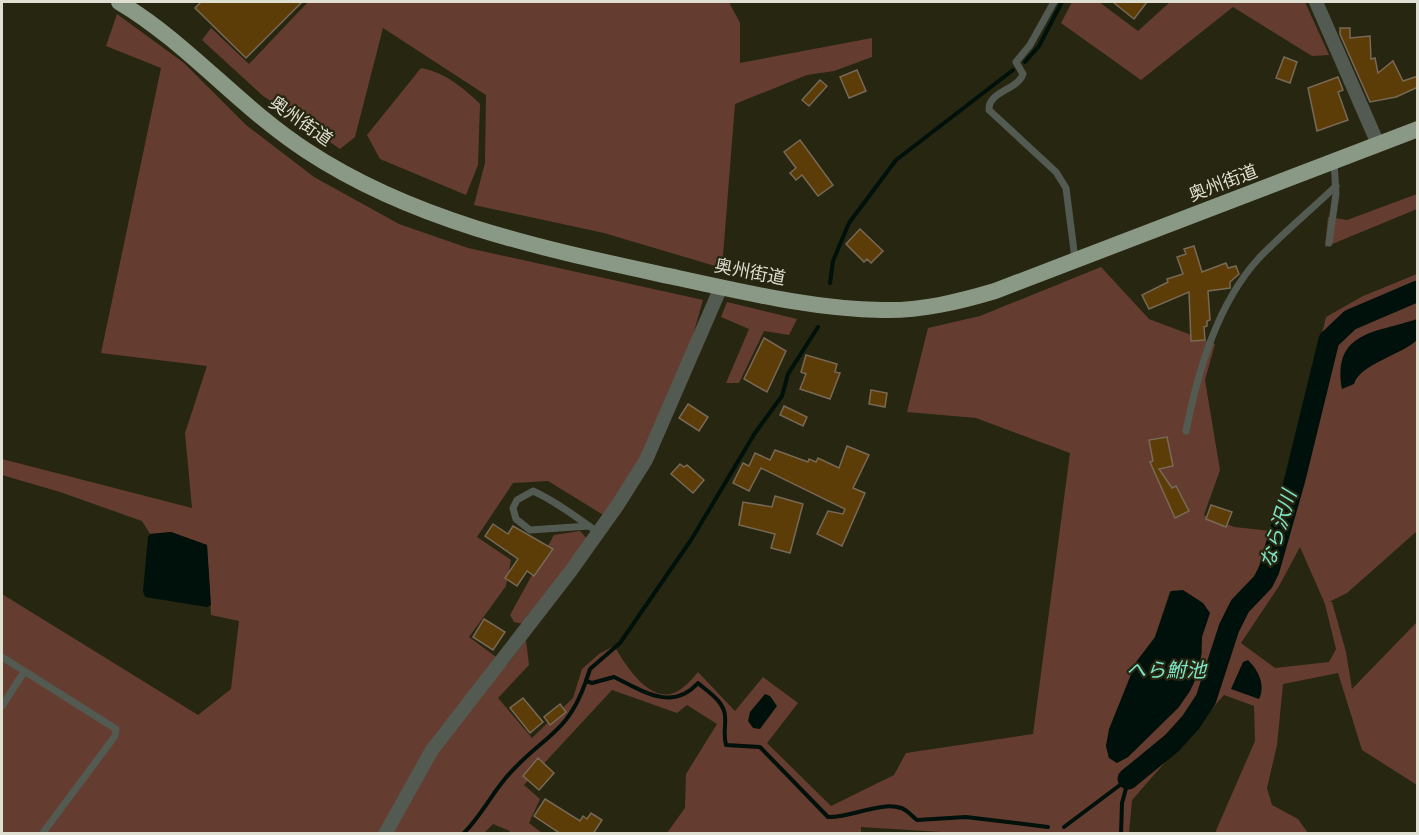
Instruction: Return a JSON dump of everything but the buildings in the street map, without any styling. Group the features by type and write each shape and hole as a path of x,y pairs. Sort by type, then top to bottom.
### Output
{"highway":[{"name":"奥州街道","path":"119,2 147,18 180,44 257,115 307,151 402,204 473,228 721,287 765,297 843,307 880,310 914,309 953,303 995,291 1076,262 1418,129"}],"street":[{"path":"1316,2 1378,144"},
{"path":"385,834 432,750 646,460 721,287"}],"lane":[{"path":"1054,2 1030,45 1016,62 1023,74 1021,80 988,105 989,110 1056,172 1066,188 1076,262"},
{"path":"1329,243 1336,186 1334,161"},
{"path":"1186,431 1205,356 1231,300 1259,259 1336,186"},
{"path":"533,491 594,529 530,530 516,519 513,508 517,500 533,491"},
{"path":"2,657 116,729 115,736 42,834"},
{"path":"2,706 24,672"}],"shaded area":[{"path":"308,2 729,2 740,23 740,63 872,38 872,57 834,71 807,75 735,104 722,268 604,233 474,205 485,163 486,95 383,28 355,137 340,149 262,95 202,40 211,28 249,64"},
{"path":"1072,2 1099,2 1138,31 1170,2 1305,2 1329,55 1312,56 1233,7 1141,80 1061,23"},
{"path":"117,14 184,63 246,125 314,177 399,224 468,248 703,300 683,370 634,473 605,516 548,481 513,483 477,537 511,560 506,586 469,637 507,665 526,640 529,665 498,698 532,738 573,698 582,669 599,654 614,646 625,664 650,690 660,694 670,694 683,687 698,672 735,711 763,677 798,703 767,743 831,806 894,775 906,753 1033,734 1070,453 976,418 907,412 928,328 980,316 1101,267 1149,319 1215,344 1205,380 1220,470 1204,515 1234,527 1271,531 1279,513 1326,317 1363,296 1417,274 1417,531 1347,593 1329,602 1332,602 1346,652 1352,689 1417,622 1417,785 1362,750 1338,673 1283,684 1277,745 1267,788 1272,805 1298,819 1308,833 1215,833 1255,741 1254,706 1224,695 1132,800 1129,833 974,834 861,827 861,834 667,833 685,808 686,774 717,724 687,705 677,713 612,690 524,785 540,799 529,823 542,833 509,833 510,831 493,824 483,834 2,833 2,594 198,715 231,689 239,621 211,615 207,545 171,532 150,534 142,521 60,492 2,475 2,459 192,508 185,433 207,366 101,353 161,68 106,46","holes":["1300,547 1325,604 1336,649 1329,662 1275,668 1241,643 1279,586","1170,591 1202,637 1202,654 1179,707 1128,757 1118,762 1109,758 1106,746 1155,637"]},
{"path":"421,68 438,73 453,82 480,104 478,165 466,195 380,159 367,135"},
{"path":"1417,194 1417,209 1325,247 1328,217 1347,220"},
{"path":"727,302 797,319 789,335 764,331 739,383 726,383 749,329 721,317"},
{"path":"580,531 587,539 524,624 514,622 510,615 554,535"}],"water":[{"path":"1417,319 1417,340 1372,365 1358,377 1354,384 1342,389 1341,370 1344,356 1351,345 1373,332"},
{"path":"171,532 207,545 211,605 207,607 145,597 143,591 148,537 150,534"},
{"name":"へら鮒池","path":"1183,590 1203,603 1210,613 1202,637 1200,670 1179,707 1128,757 1117,763 1109,758 1106,746 1109,729 1136,662 1155,637 1171,591"},
{"path":"1248,660 1260,678 1262,688 1259,699 1231,689 1243,662"},
{"path":"765,694 770,696 777,706 760,729 753,728 748,721 750,712"}],"waterway":[{"path":"1025,62 1039,46 1062,2"},
{"path":"830,283 833,261 849,223 896,160 1013,70"},
{"name":"なら沢川","path":"1128,779 1172,743 1191,722 1206,699 1229,628 1240,606 1263,582 1269,570 1295,479 1329,340 1350,320 1418,291"},
{"path":"586,681 590,669 620,643 691,540 755,433 782,396 788,374 818,327"},
{"path":"463,834 511,772 563,723 579,698 586,681 592,683 614,677 646,693 668,698 688,692 698,683 722,706 726,745 760,747 828,817 893,806 907,811 917,820 966,817 1048,827"},
{"path":"1064,827 1128,779"},
{"path":"1121,834 1122,803 1128,781"}]}
